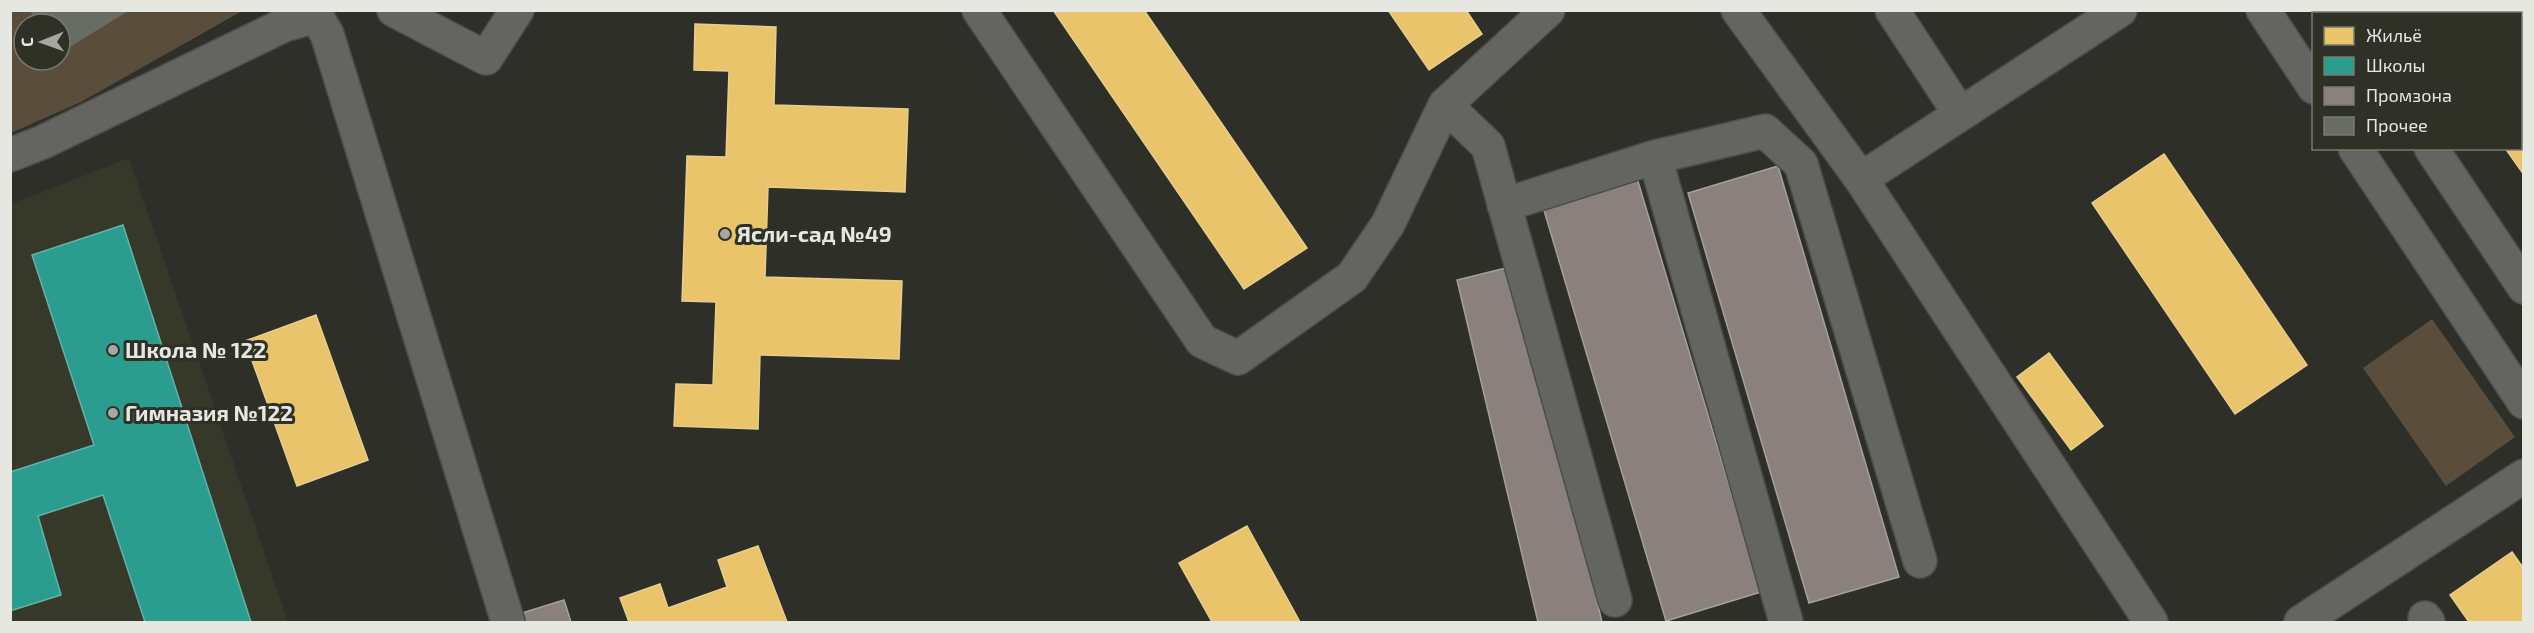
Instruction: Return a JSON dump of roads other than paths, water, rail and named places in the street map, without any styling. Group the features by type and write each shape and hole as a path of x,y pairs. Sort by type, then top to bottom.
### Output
{"street":[{"path":"394,10 486,58 517,10"},
{"path":"979,10 1202,341 1238,358 1352,277 1388,224 1445,105 1548,10"},
{"path":"1738,10 1861,178 2151,622"},
{"path":"1892,10 1960,114"},
{"path":"1861,178 2120,10"},
{"path":"2263,10 2312,85"},
{"path":"10,155 43,142 284,25 316,13 327,34 508,622"},
{"path":"1445,105 1488,146 1615,600"},
{"path":"1504,205 1655,157 1765,131 1801,164 1920,561"},
{"path":"2356,150 2523,402"},
{"path":"2432,150 2523,287"},
{"path":"1655,157 1786,622"},
{"path":"2301,622 2523,476"}],"place":[{"name":"Ясли-сад №49","path":"725,234"},
{"name":"Школа № 122","path":"113,350"},
{"name":"Гимназия №122","path":"113,413"}]}
